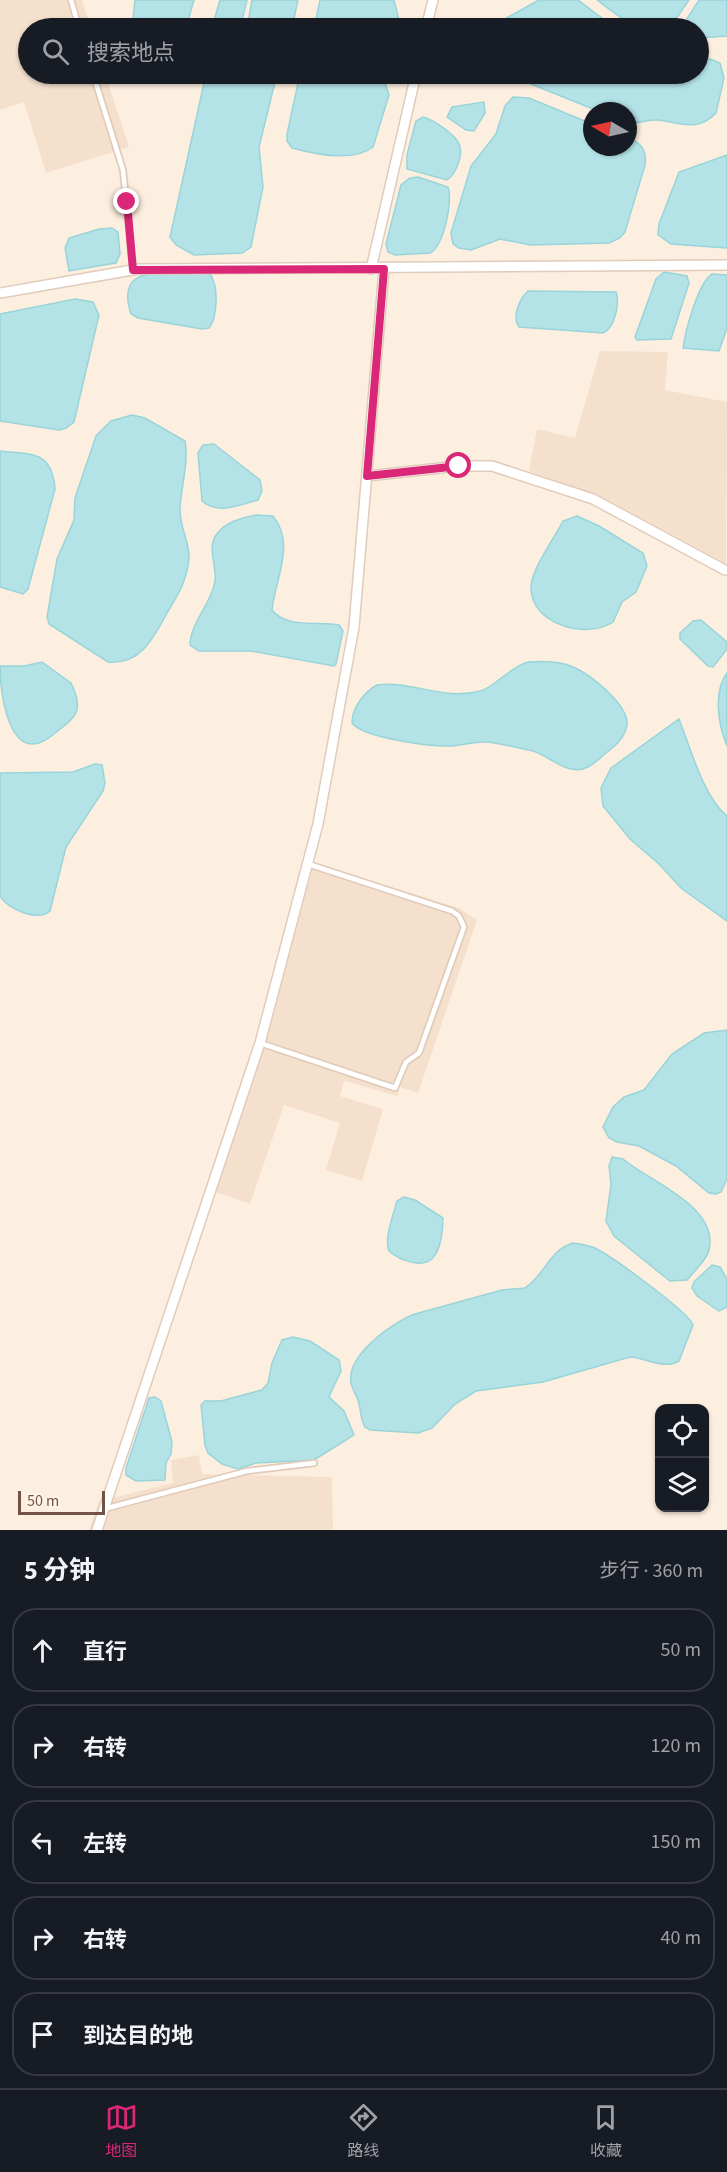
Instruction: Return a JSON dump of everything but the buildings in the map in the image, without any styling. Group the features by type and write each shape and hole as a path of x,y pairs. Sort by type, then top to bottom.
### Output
{"street":[{"path":"428,18 433,0"},
{"path":"371,269 414,84"},
{"path":"0,292 133,270 727,265"},
{"path":"97,1530 260,1043 308,864 350,657 384,269"},
{"path":"367,476 459,466 492,466 593,499 725,570"}],"lane":[{"path":"71,0 76,18"},
{"path":"96,84 123,170 133,270"},
{"path":"260,1043 395,1088 406,1062 419,1053 464,927 459,916 452,911 308,864"},
{"path":"104,1509 247,1471 314,1463"}],"shaded area":[{"path":"0,0 82,0 88,18 18,18 18,84 108,84 129,147 46,173 24,102 0,110"},
{"path":"600,351 668,352 665,390 727,402 726,563 608,500 529,471 537,429 575,438"},
{"path":"314,863 459,908 477,920 418,1093 400,1087 397,1096 344,1081 340,1096 383,1109 362,1181 326,1170 340,1123 284,1105 250,1204 213,1191 263,1049"},
{"path":"199,1455 202,1474 332,1477 333,1530 89,1530 99,1501 173,1483 171,1460"}],"water":[{"path":"135,0 194,0 189,18 133,18"},
{"path":"220,0 247,0 242,18 215,17"},
{"path":"252,0 298,0 294,18 249,18"},
{"path":"320,0 394,0 398,18 316,18"},
{"path":"539,0 578,0 602,18 507,18"},
{"path":"597,0 689,0 676,18 623,18"},
{"path":"699,0 727,0 727,36 709,37 709,18 687,18"},
{"path":"710,59 720,63 724,78 716,113 702,123 688,125 657,120 637,123 637,102 583,102 583,105 531,84 709,84"},
{"path":"204,84 275,84 259,147 263,187 251,247 242,253 194,255 176,245 170,237"},
{"path":"298,84 385,84 389,95 373,147 365,152 344,156 322,155 292,148 287,141"},
{"path":"513,97 529,98 583,120 583,156 637,156 637,142 645,156 645,165 625,232 620,238 609,243 530,245 500,239 471,250 459,248 453,244 451,233 471,166 496,134 505,106"},
{"path":"484,102 485,113 474,131 466,130 447,117 452,107"},
{"path":"423,117 432,120 447,131 460,147 458,163 454,173 447,180 407,169 407,155 416,121"},
{"path":"727,155 727,248 671,244 658,235 659,224 679,172"},
{"path":"418,177 448,187 449,202 446,223 439,242 430,253 395,255 388,252 386,244 401,185 410,178"},
{"path":"112,228 118,232 120,254 116,263 69,271 65,248 69,238 99,229"},
{"path":"664,272 687,276 689,283 671,339 637,340 635,337 656,279"},
{"path":"154,273 209,273 212,278 216,292 216,308 209,328 202,329 138,318 131,314 128,298 129,287 135,280 143,275"},
{"path":"712,274 727,275 727,328 719,351 683,348 697,297"},
{"path":"528,291 616,292 616,315 611,326 603,333 519,327 516,318 518,308"},
{"path":"75,299 93,302 99,315 74,422 59,430 0,421 0,314"},
{"path":"132,415 145,418 185,441 186,458 180,515 189,559 186,574 175,600 145,648 129,659 108,662 49,624 47,617 57,559 74,520 75,498 96,436 111,421"},
{"path":"214,444 260,480 262,491 258,500 222,508 202,501 198,453 203,445"},
{"path":"0,451 31,454 38,457 50,467 53,476 55,489 28,589 23,594 0,587"},
{"path":"256,515 273,516 280,527 283,538 284,550 272,610 286,620 339,625 343,631 334,666 251,651 199,651 190,645 193,629 210,597 215,581 213,540 229,524"},
{"path":"577,516 599,526 643,553 647,566 636,592 622,602 613,622 602,627 575,629 562,625 549,619 533,600 532,580 539,563 563,521"},
{"path":"701,620 727,642 727,649 713,667 708,666 680,639 680,633 693,621"},
{"path":"42,662 71,683 77,700 77,710 71,720 40,743 27,743 18,737 11,725 2,694 0,666 24,666"},
{"path":"528,662 551,662 573,667 598,683 622,708 627,725 622,738 590,766 581,769 566,768 533,751 488,742 452,746 414,743 369,733 352,723 354,712 360,701 377,685 402,685 453,694 467,693 491,686"},
{"path":"727,673 727,746 719,718 718,699"},
{"path":"679,719 705,785 711,797 727,816 727,921 681,888 659,864 630,839 603,806 601,788 611,768"},
{"path":"95,764 102,765 105,783 103,791 66,847 50,911 45,914 31,915 9,905 0,896 0,773 73,772"},
{"path":"727,1030 727,1179 721,1192 716,1194 709,1193 676,1166 639,1146 617,1142 609,1138 603,1127 613,1107 624,1097 644,1090 672,1054 704,1033"},
{"path":"612,1157 623,1159 665,1186 693,1208 704,1220 709,1234 708,1254 687,1280 670,1281 614,1236 606,1221 611,1184 609,1166"},
{"path":"404,1197 415,1200 443,1218 439,1247 431,1260 412,1262 399,1258 389,1251 388,1233 391,1220 397,1201"},
{"path":"573,1243 592,1247 604,1253 648,1284 688,1318 693,1325 679,1361 661,1364 630,1357 543,1382 476,1391 455,1404 432,1428 418,1433 370,1430 365,1427 351,1383 351,1372 363,1351 373,1341 395,1324 415,1314 502,1290 525,1288 532,1283 558,1251"},
{"path":"712,1265 720,1267 727,1279 727,1307 719,1311 697,1296 692,1288 694,1282"},
{"path":"293,1337 310,1341 339,1360 341,1371 329,1397 344,1411 354,1435 314,1460 256,1463 238,1469 222,1464 208,1453 205,1445 201,1405 205,1401 221,1401 262,1390 268,1383 272,1363 282,1340"},
{"path":"155,1397 161,1401 172,1442 171,1454 166,1463 165,1480 136,1481 126,1475 126,1468 149,1398"}],"route":[{"path":"127,202 133,270 384,269 367,476 459,466"}]}
